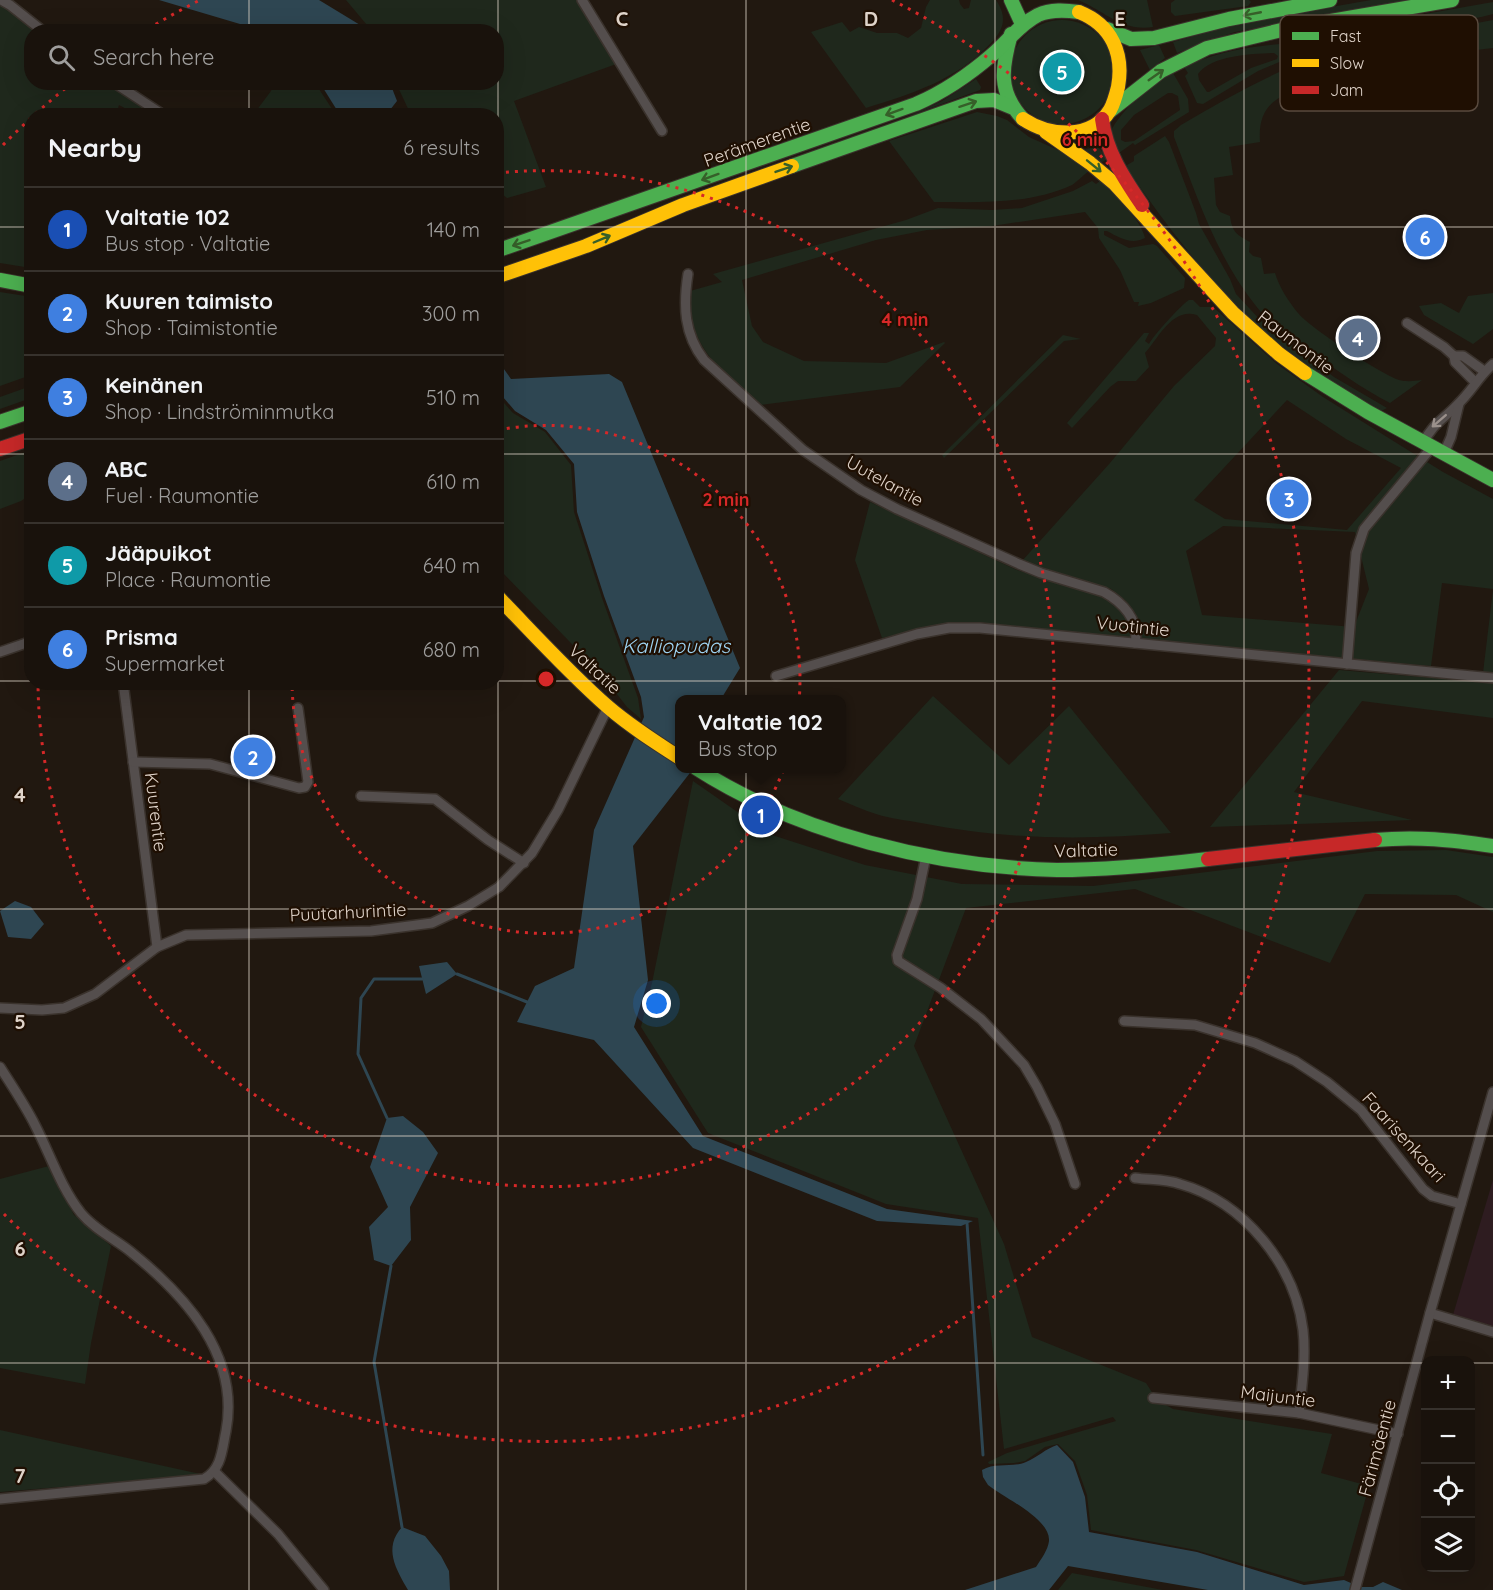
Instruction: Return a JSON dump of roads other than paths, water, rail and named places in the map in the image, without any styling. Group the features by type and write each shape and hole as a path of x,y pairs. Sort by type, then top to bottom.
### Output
{"main road":[{"path":"1011,0 1022,24"},
{"path":"1059,0 1093,18 1107,29 1131,39 1154,38 1229,19 1330,0"},
{"path":"1365,15 1452,0"},
{"path":"1077,10 1047,12 1022,24 1011,34 1006,53 1003,81 1011,107 1022,118 1046,132 1074,133 1094,125 1161,71 1207,48 1280,30"},
{"path":"1106,115 1119,87 1122,73 1117,45 1107,29"},
{"name":"Perämerentie","path":"504,248 916,104 942,91 977,68 1011,34"},
{"name":"Perämerentie","path":"504,275 586,246 683,205 970,103 985,99 1002,102 1011,107"},
{"name":"Raumontie","path":"1106,115 1103,140 1162,237"},
{"name":"Raumontie","path":"1046,132 1092,164 1115,184 1230,311 1313,380 1351,404 1493,480"},
{"path":"0,280 24,284"},
{"path":"0,422 24,414"},
{"path":"0,449 24,441"},
{"name":"Valtatie","path":"504,603 608,707 675,755"},
{"name":"Valtatie","path":"703,773 740,793 818,826 954,862 1010,867 1091,869 1408,837 1439,838 1493,846"}],"street":[{"path":"1,0 34,24"},
{"path":"582,0 662,131"},
{"path":"125,90 153,108"},
{"name":"Uutelantie","path":"688,274 684,309 695,349 704,360 803,450 861,490 897,508 1041,573 1104,592 1122,605 1132,619 1136,634 1135,643"},
{"path":"1407,323 1444,347 1474,382"},
{"path":"1454,356 1463,356 1484,371"},
{"path":"1433,448 1431,427 1460,403 1474,382 1493,364"},
{"path":"1347,664 1356,553 1364,529 1433,448 1451,437 1460,403"},
{"name":"Vuotintie","path":"776,676 918,634 949,628 980,628 1493,678"},
{"path":"0,652 24,644"},
{"name":"Kuurentie","path":"124,690 157,946"},
{"name":"Puutarhurintie","path":"0,1008 42,1010 64,1008 95,994 157,946 186,935 371,931 432,922 468,906 500,887 532,853 558,810 608,707"},
{"path":"133,762 210,764 299,788 305,787 308,782 298,708"},
{"path":"361,796 435,799 488,840 524,863"},
{"path":"926,856 917,899 897,955 898,961 941,988 981,1019 1023,1065 1037,1087 1055,1124 1075,1184"},
{"name":"Faarisenkaari","path":"1124,1021 1195,1025 1255,1043 1294,1061 1327,1082 1361,1110 1423,1189 1432,1196 1461,1204"},
{"path":"0,1066 34,1122 63,1183 81,1213 99,1230 148,1266 178,1295 205,1328 222,1368 228,1404 221,1455 214,1471 204,1479 0,1499"},
{"name":"Färimäentie","path":"1356,1590 1430,1313 1493,1092"},
{"path":"1135,1178 1180,1183 1228,1207 1262,1240 1286,1274 1294,1291 1304,1333 1299,1413"},
{"path":"1430,1313 1493,1332"},
{"name":"Maijuntie","path":"1153,1398 1299,1413 1398,1434"},
{"path":"214,1471 278,1534 324,1590"}],"water":[{"path":"159,0 319,0 358,24 240,24"},
{"path":"324,90 393,90 397,101 392,108 336,108"},
{"name":"Kalliopudas","path":"504,369 511,379 609,374 622,382 740,668 723,695 675,695 675,773 690,773 633,846 648,980 634,1027 703,1136 887,1209 973,1221 961,1226 877,1221 693,1148 594,1040 517,1022 535,986 574,968 594,830 644,717 641,697 604,596 577,512 574,464 546,430 515,411 504,398"},
{"path":"15,901 31,907 44,924 31,939 8,937 0,911"},
{"path":"447,962 457,974 426,994 419,966"},
{"path":"403,1116 423,1132 438,1153 410,1207 411,1240 391,1266 374,1260 369,1227 388,1207 370,1167 387,1118"},
{"path":"1057,1445 1073,1462 1085,1497 1089,1532 1197,1552 1304,1585 1344,1580 1360,1587 1373,1587 1383,1582 1402,1590 1208,1590 1068,1566 1049,1590 965,1590 1036,1567 1049,1541 1048,1533 1043,1525 988,1485 982,1470 993,1466 1026,1462"},
{"path":"402,1527 425,1536 441,1556 449,1571 450,1590 408,1590 399,1574 392,1551 396,1535"}],"waterway":[{"path":"457,974 527,1002"},
{"path":"387,1118 358,1054 361,998 374,979 422,979"},
{"path":"967,1223 983,1455"},
{"path":"391,1266 374,1362 402,1527"}],"place":[{"name":"Jääpuikot","path":"1062,72"},
{"name":"Prisma","path":"1425,237"},
{"name":"ABC","path":"1358,338"},
{"name":"Keinänen","path":"1289,499"},
{"name":"Kuuren taimisto","path":"253,757"},
{"name":"Valtatie 102","path":"761,815"}]}
